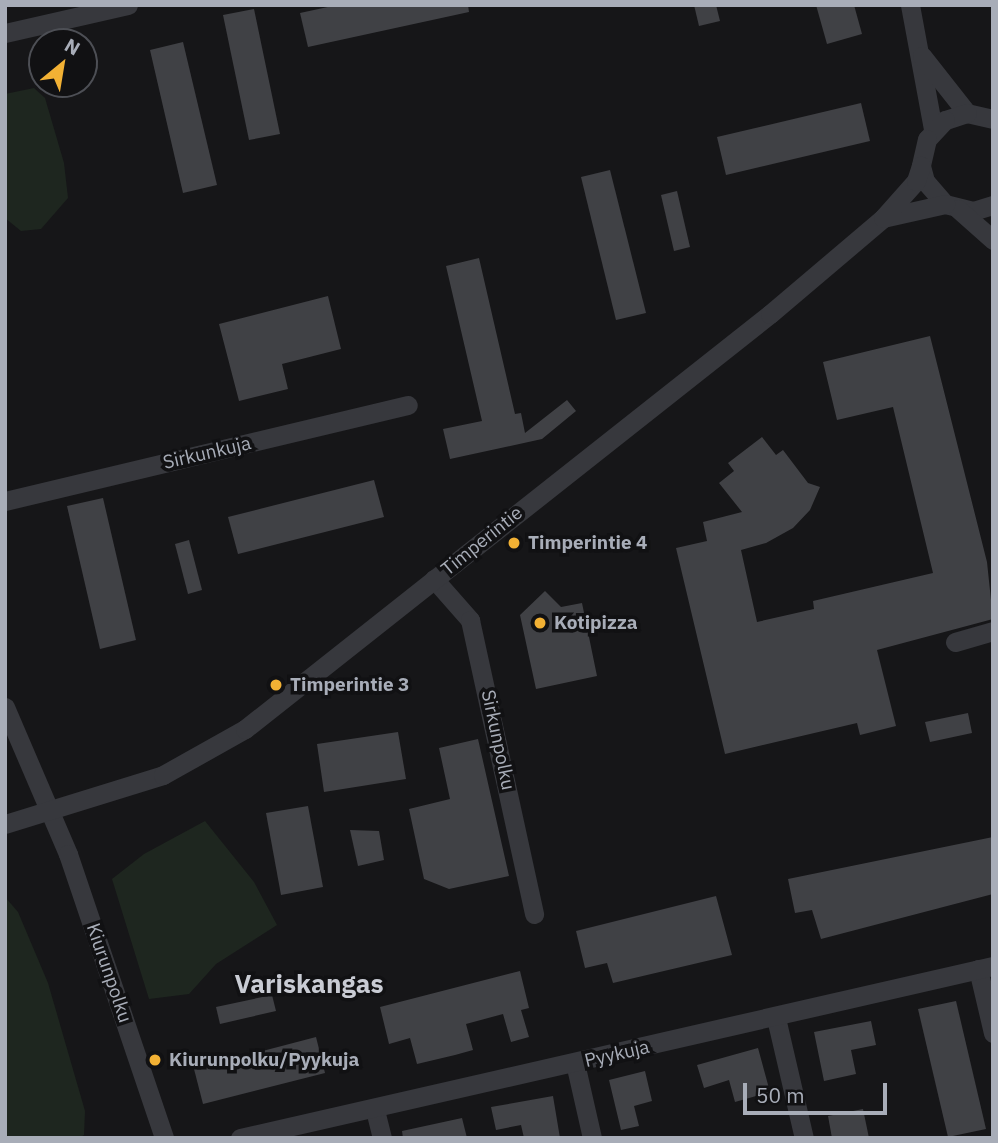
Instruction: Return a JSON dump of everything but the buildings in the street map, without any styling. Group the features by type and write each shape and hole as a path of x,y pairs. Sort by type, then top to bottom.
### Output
{"street":[{"path":"5,33 128,5"},
{"path":"910,5 933,129 967,113 993,119"},
{"path":"920,54 967,113"},
{"name":"Timperintie","path":"5,824 163,775 212,751 770,314 883,218 916,181 933,129"},
{"path":"921,166 929,187 993,240"},
{"name":"Timperintie","path":"883,218 951,207 973,211 993,205"},
{"name":"Sirkunkuja","path":"5,501 408,405"},
{"name":"Sirkunpolku","path":"435,579 470,620 534,914"},
{"path":"955,642 993,631"},
{"name":"Kiurunpolku","path":"5,707 50,810 164,1138"},
{"path":"985,967 993,1033"},
{"name":"Pyykuja","path":"240,1138 375,1110 776,1018 985,967"},
{"path":"776,1018 804,1138"},
{"path":"575,1063 592,1138"},
{"path":"375,1110 382,1138"}],"shaded area":[{"path":"28,89 28,98 45,98 64,163 68,198 41,229 21,231 5,218 5,94"},
{"path":"205,821 254,882 277,925 216,964 189,994 149,999 112,879 144,854"},
{"path":"5,897 18,912 48,983 85,1111 84,1135 79,1138 5,1138"}],"place":[{"name":"Timperintie 4","path":"514,543"},
{"name":"Kotipizza","path":"540,623"},
{"name":"Timperintie 3","path":"276,685"},
{"name":"Kiurunpolku/Pyykuja","path":"155,1060"}],"district":[{"name":"Variskangas","path":"309,984"}]}
